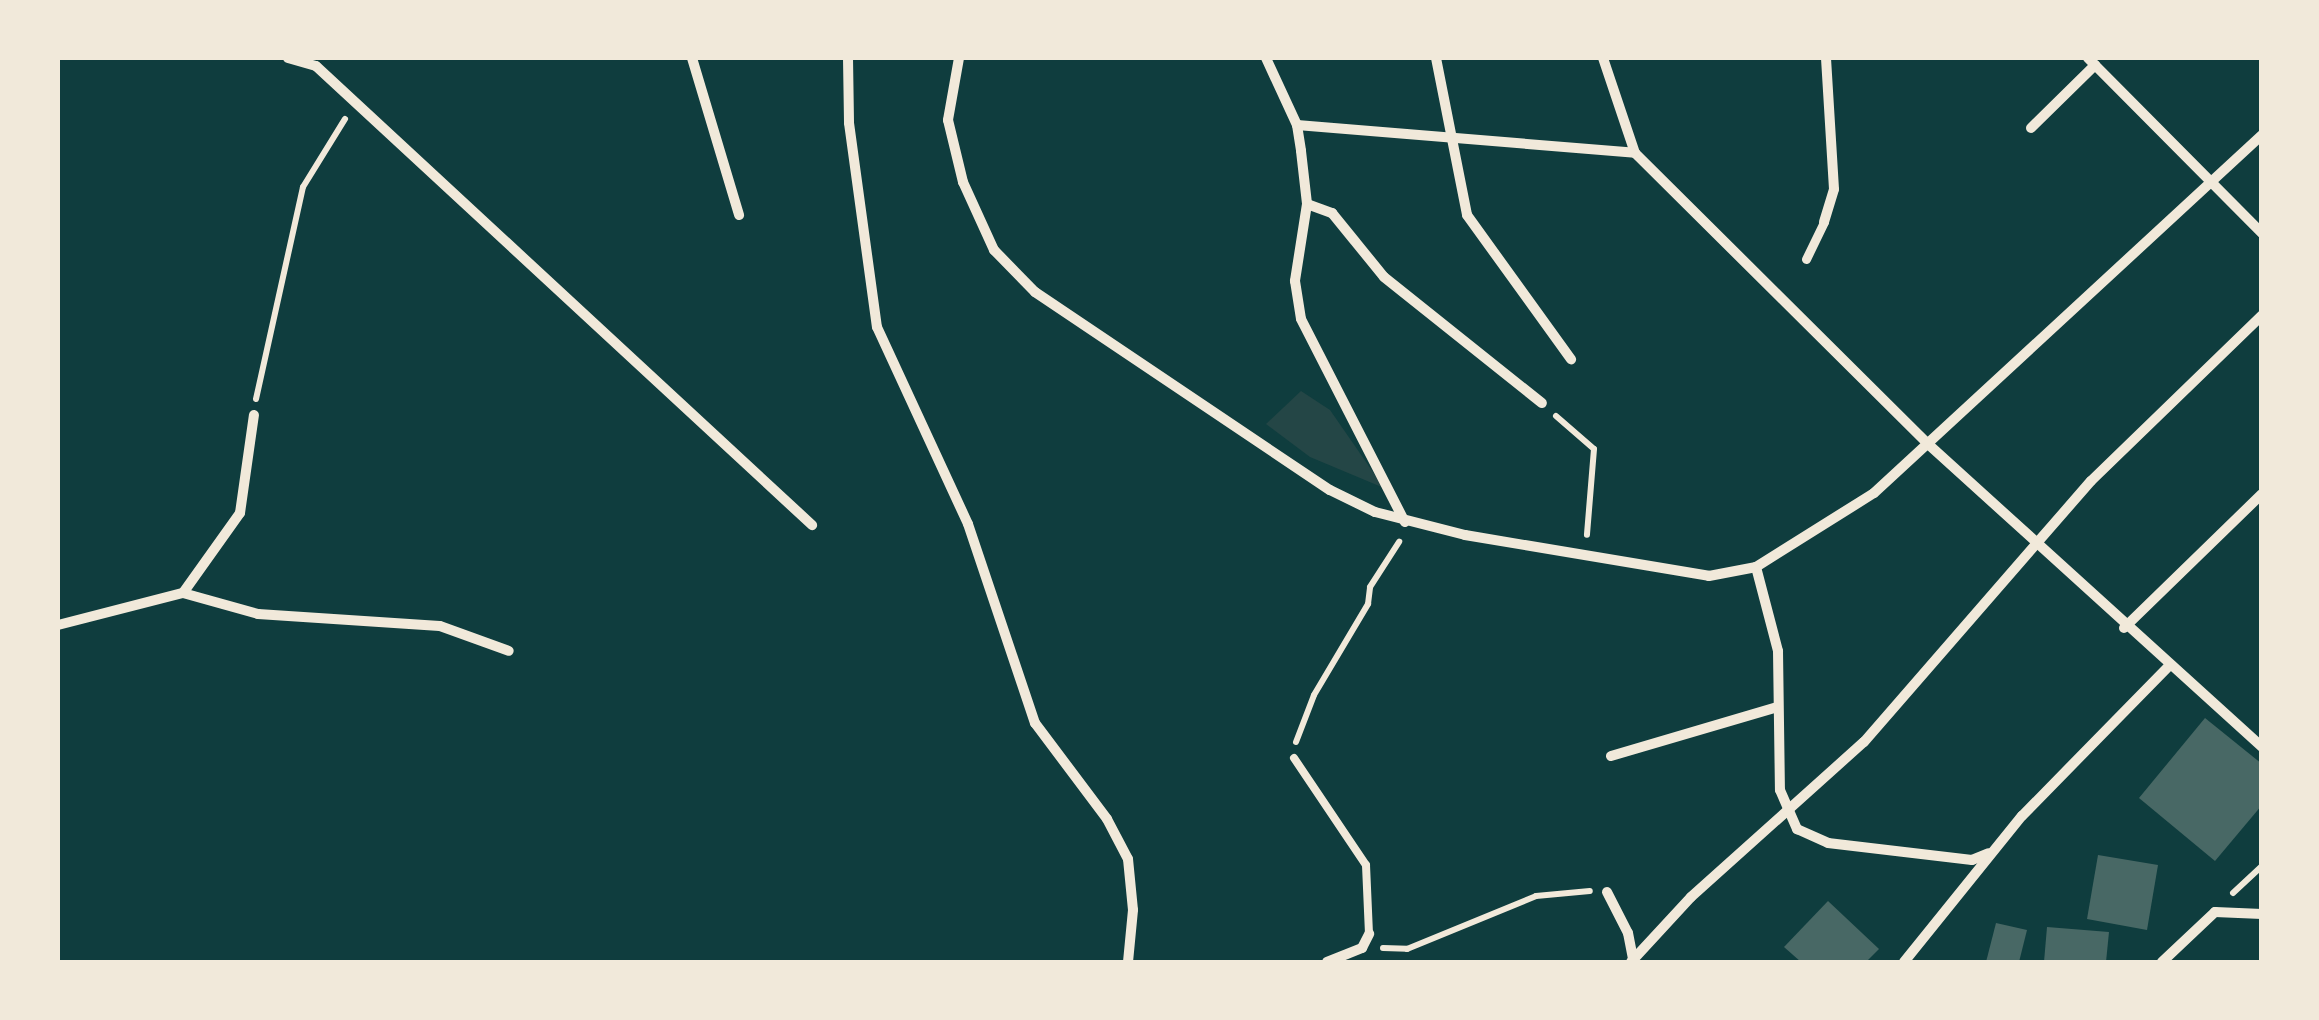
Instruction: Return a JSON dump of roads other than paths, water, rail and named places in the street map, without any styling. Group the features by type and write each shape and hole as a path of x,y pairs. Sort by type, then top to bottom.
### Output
{"street":[{"path":"288,58 316,66 812,525"},
{"path":"316,66 325,58"},
{"path":"692,58 739,215"},
{"path":"959,58 948,120 951,142 984,235 1010,269 1330,490 1420,526 1709,576 1756,567 1851,511 2262,135"},
{"path":"1266,58 1297,125 1307,204 1298,237 1301,319 1405,522"},
{"path":"1436,58 1466,216 1571,359"},
{"path":"1603,58 1635,153 1928,444 2124,628 2262,747"},
{"path":"1806,260 1834,189 1826,58"},
{"path":"846,59 848,122 877,327 968,524 1035,722 1107,820 1128,860 1133,910 1128,962"},
{"path":"2031,128 2092,61 2262,233"},
{"path":"1297,125 1635,153"},
{"path":"1307,204 1332,213 1384,277 1542,403"},
{"path":"1632,961 1691,897 1788,815 1864,742 2036,545 2262,315"},
{"path":"183,593 240,513 254,415"},
{"path":"2124,628 2262,494"},
{"path":"1756,567 1773,619 1778,781 1788,815 1797,829 1828,843 1972,860 1989,853"},
{"path":"58,626 183,593 258,614 440,626 508,651"},
{"path":"1904,962 1989,853 2168,667"},
{"path":"1611,756 1778,707"},
{"path":"1607,892 1628,933 1632,961"},
{"path":"2162,962 2215,912 2262,914"},
{"path":"1327,962 1362,948 1368,934"}],"lane":[{"path":"1294,758 1366,865 1368,934"}]}
